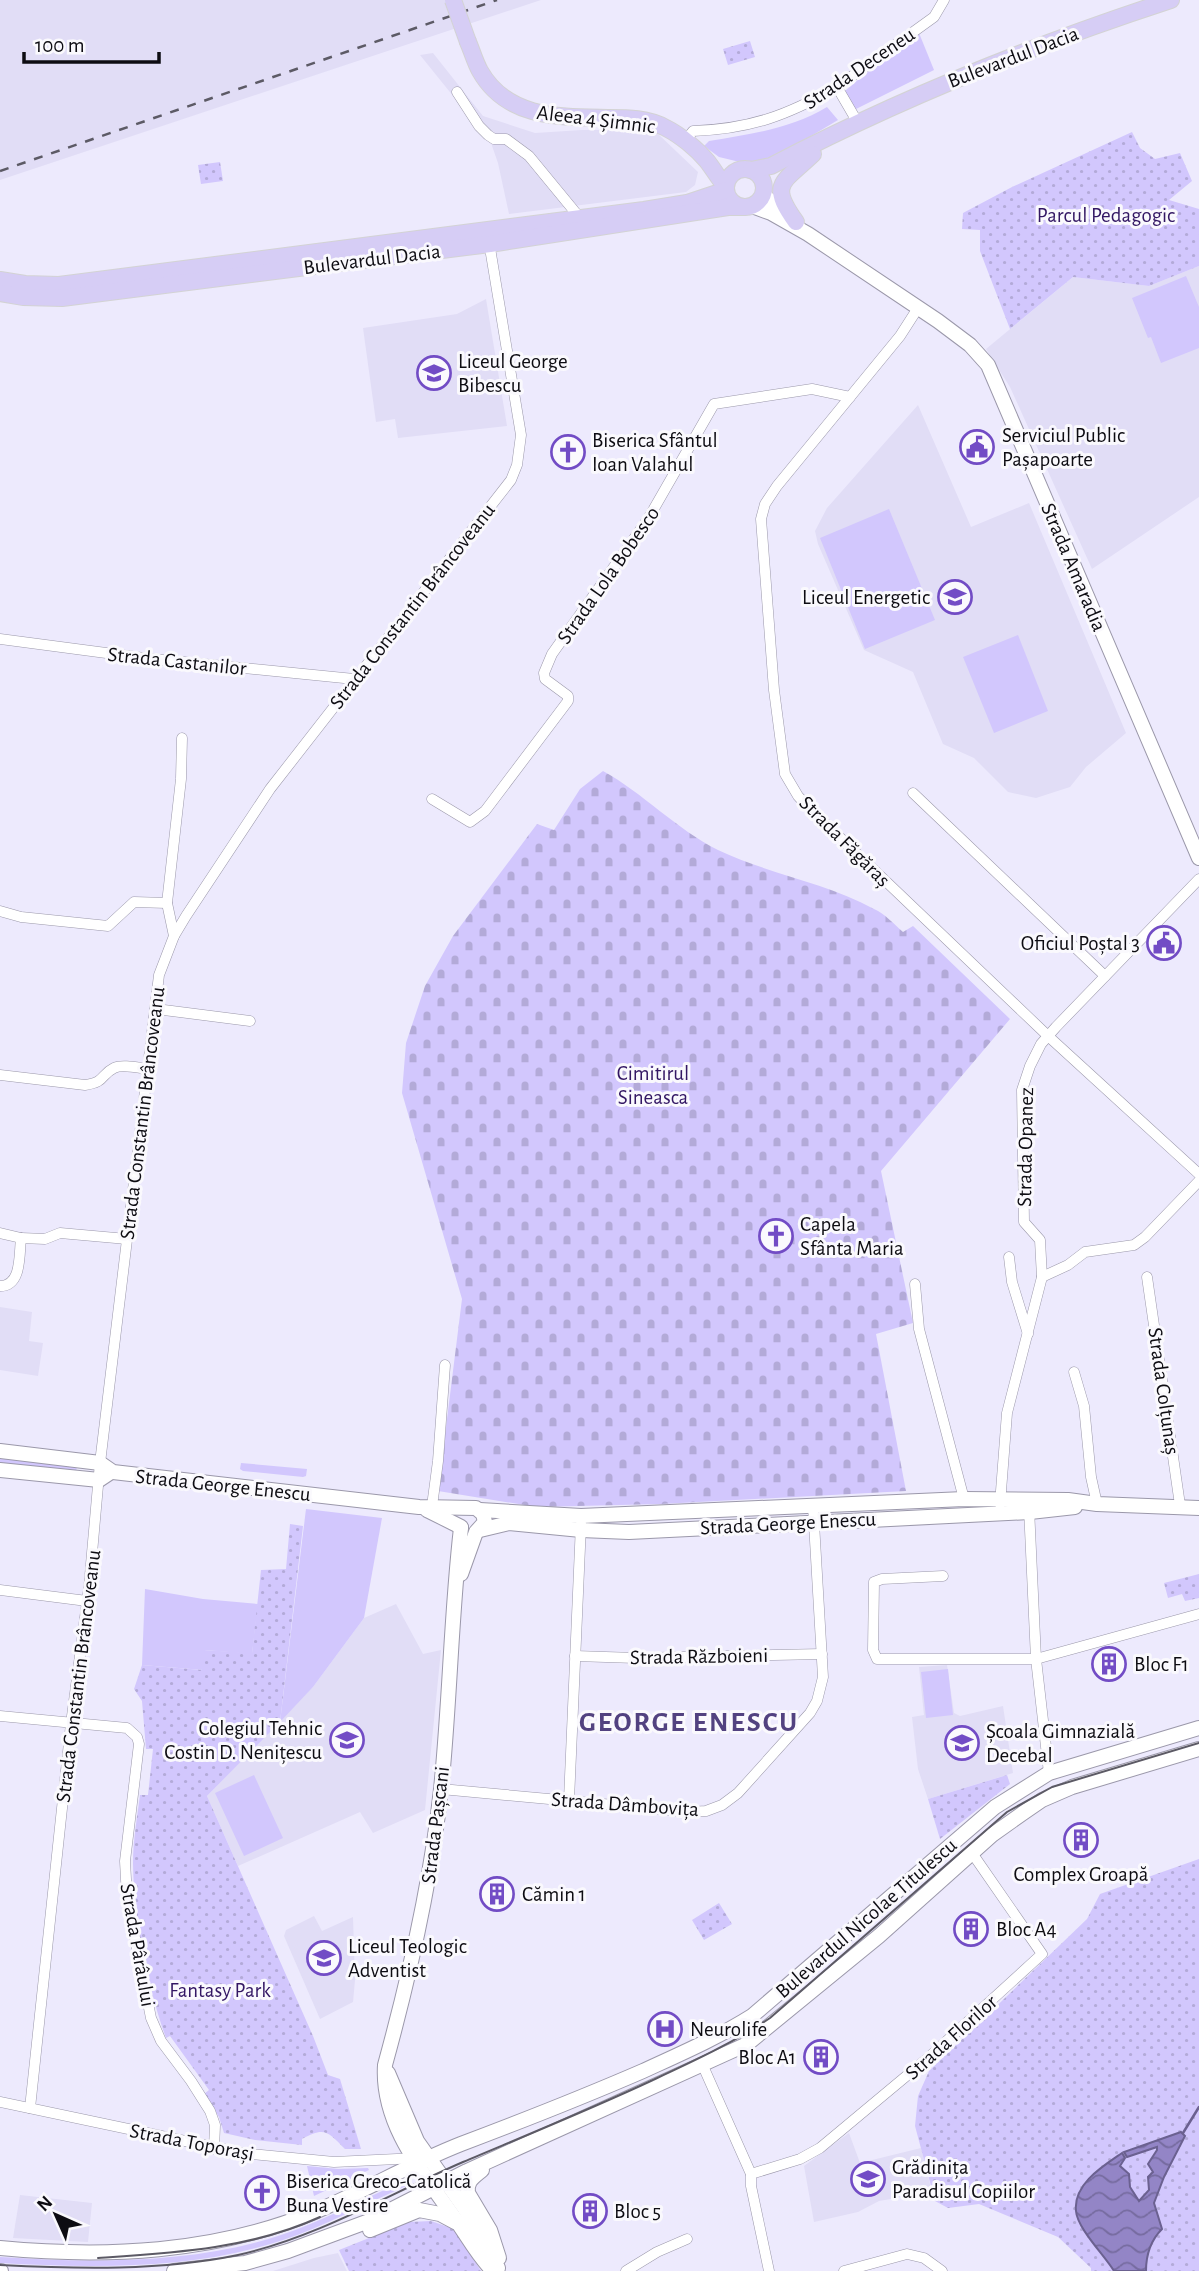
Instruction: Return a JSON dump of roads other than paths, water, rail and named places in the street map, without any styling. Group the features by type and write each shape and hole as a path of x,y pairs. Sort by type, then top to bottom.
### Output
{"main road":[{"name":"Aleea 4 Șimnic","path":"453,0 480,72 493,89 509,102 526,110 559,117 630,118 668,128 707,161 726,188"},
{"name":"Bulevardul Dacia","path":"0,293 23,297 62,298 489,237 580,218 687,203 726,188 733,173 771,166 916,95 986,66 1171,0"},
{"name":"Bulevardul Dacia","path":"0,279 25,284 59,285 489,237 728,207 756,199 778,175 858,124"},
{"path":"796,222 781,201 780,192 783,183 813,154"},
{"name":"Aleea 4 Șimnic","path":"707,161 747,169"},
{"path":"726,188 734,203 756,199 761,177 747,169"},
{"name":"Strada Amaradia","path":"756,199 796,222 808,234"},
{"name":"Strada Amaradia","path":"756,199 771,213 808,234 970,345 988,365 1199,858"},
{"name":"Strada George Enescu","path":"0,1451 103,1472"},
{"name":"Strada George Enescu","path":"0,1470 103,1472 426,1507 474,1509 629,1532 814,1522 1000,1506 1097,1504 1180,1505 1199,1508"},
{"name":"Strada George Enescu","path":"478,1531 509,1523 581,1523 813,1506 964,1499 1000,1506"},
{"name":"Strada George Enescu","path":"426,1507 461,1527"},
{"path":"474,1509 485,1522 478,1531 467,1532 461,1527 461,1513 474,1509"},
{"name":"Strada Pașcani","path":"440,2185 405,2144 387,2102 385,2066 419,1936 432,1866 441,1789 461,1527"},
{"name":"Strada Pașcani","path":"457,1580 478,1531"},
{"name":"Bulevardul Nicolae Titulescu","path":"0,2248 67,2253 116,2252 176,2248 257,2232 315,2212 421,2160 594,2092 727,2032 771,2001 995,1807 1049,1773 1199,1728"},
{"name":"Bulevardul Nicolae Titulescu","path":"318,2241 369,2221 440,2185 747,2044 775,2024 1008,1823 1042,1800 1199,1749"},
{"path":"497,2159 471,2179 467,2188 490,2230 497,2248 500,2271"},
{"path":"440,2185 465,2209 500,2271"},
{"path":"440,2185 458,2223 493,2271"},
{"path":"174,2271 245,2263 318,2241 354,2237 419,2210 440,2214 458,2223"}],"street":[{"name":"Strada Deceneu","path":"685,141 693,131 761,123 782,116 837,87 934,17 944,0"},
{"path":"837,87 858,124"},
{"path":"457,92 479,126 488,135 495,139 506,139 529,156 580,218"},
{"name":"Strada Constantin Brâncoveanu","path":"30,2108 71,1724 103,1472 127,1239 159,975 174,936 223,857 263,800 354,679 458,551 511,480 517,465 521,435 489,237"},
{"name":"Strada Făgăraș","path":"918,308 900,336 777,486 765,505 761,519 774,690 785,774 808,807 1048,1036 1199,1174"},
{"name":"Strada Lola Bobesco","path":"432,799 470,822 485,811 568,701 568,696 545,679 544,673 552,654 661,498 714,404 812,389 850,397"},
{"name":"Strada Castanilor","path":"0,639 144,658 354,679"},
{"path":"174,936 167,903 181,779 182,737"},
{"path":"913,793 1105,976"},
{"name":"Strada Opanez","path":"1000,1506 1005,1426 1042,1276 1040,1240 1024,1222 1022,1090 1041,1044 1199,879"},
{"path":"0,911 21,917 108,926 134,902 167,903"},
{"path":"156,1009 250,1021"},
{"path":"0,1075 85,1085 97,1083 118,1066 148,1069"},
{"path":"1042,1276 1068,1265 1085,1252 1134,1245 1199,1181"},
{"path":"0,1233 21,1238 46,1239 60,1233 127,1239"},
{"path":"0,1286 13,1283 17,1274 21,1238"},
{"path":"1009,1257 1012,1282 1028,1335"},
{"name":"Strada Colțunaș","path":"1147,1277 1180,1505"},
{"path":"915,1284 919,1329 964,1499"},
{"path":"426,1507 438,1461 445,1365"},
{"path":"1074,1372 1084,1406 1091,1478 1097,1504"},
{"path":"1029,1505 1036,1659 1049,1773"},
{"name":"Strada Dâmbovița","path":"441,1789 690,1812 706,1811 722,1805 738,1793 810,1713 822,1690 813,1506"},
{"path":"569,1800 581,1523"},
{"path":"943,1576 883,1578 874,1582 873,1650 877,1659 1036,1659 1199,1614"},
{"path":"0,1590 87,1601"},
{"name":"Strada Războieni","path":"575,1656 636,1658 822,1654"},
{"path":"0,1716 71,1724"},
{"name":"Strada Pârâului","path":"71,1724 127,1728 137,1737 139,1744 125,1861 127,1898 151,2018 161,2041 210,2111 215,2125 214,2149"},
{"name":"Strada Florilor","path":"751,2174 800,2159 820,2148 928,2058 1042,1954 972,1853"},
{"path":"703,2066 751,2174 751,2186 769,2271"},
{"name":"Strada Toporași","path":"0,2102 214,2149 334,2162 421,2160"},
{"path":"626,2271 657,2252 687,2239"},
{"path":"844,2271 907,2253 924,2258 942,2271"}],"water":[{"path":"1181,2132 1185,2136 1154,2203 1162,2229 1150,2249 1146,2271 1114,2271 1081,2225 1076,2211 1079,2192 1091,2177 1122,2153 1125,2158 1120,2166 1129,2174 1130,2187 1139,2201 1149,2190 1148,2177 1153,2172 1148,2164 1157,2147 1127,2157 1124,2152"}],"waterway":[{"path":"1183,2133 1199,2107"}],"tram line":[{"path":"0,2265 89,2268 209,2260 268,2247 353,2214 463,2162 630,2091 728,2044 770,2018 1007,1812 1052,1787 1199,1743"},
{"path":"98,2258 239,2243 293,2228 320,2217"}],"railway":[{"path":"0,171 497,0"}],"place":[{"name":"Liceul George Bibescu","path":"434,373"},
{"name":"Serviciul Public Pașapoarte","path":"977,447"},
{"name":"Biserica Sfântul Ioan Valahul","path":"568,452"},
{"name":"Liceul Energetic","path":"955,597"},
{"name":"Oficiul Poștal 3","path":"1164,943"},
{"name":"Capela Sfânta Maria","path":"776,1236"},
{"name":"Bloc F1","path":"1109,1664"},
{"name":"Colegiul Tehnic Costin D. Nenițescu","path":"347,1740"},
{"name":"Școala Gimnazială Decebal","path":"962,1743"},
{"name":"Complex Groapă","path":"1081,1840"},
{"name":"Cămin 1","path":"497,1894"},
{"name":"Bloc A4","path":"971,1929"},
{"name":"Liceul Teologic Adventist","path":"324,1958"},
{"name":"Neurolife","path":"665,2029"},
{"name":"Bloc A1","path":"821,2057"},
{"name":"Grădinița Paradisul Copiilor","path":"868,2179"},
{"name":"Biserica Greco-Catolică Buna Vestire","path":"262,2193"},
{"name":"Bloc 5","path":"590,2211"}],"district":[{"name":"GEORGE ENESCU","path":"689,1721"}],"park label":[{"name":"Parcul Pedagogic","path":"1106,215"},
{"name":"Cimitirul Sineasca","path":"653,1085"},
{"name":"Fantasy Park","path":"220,1990"}]}
